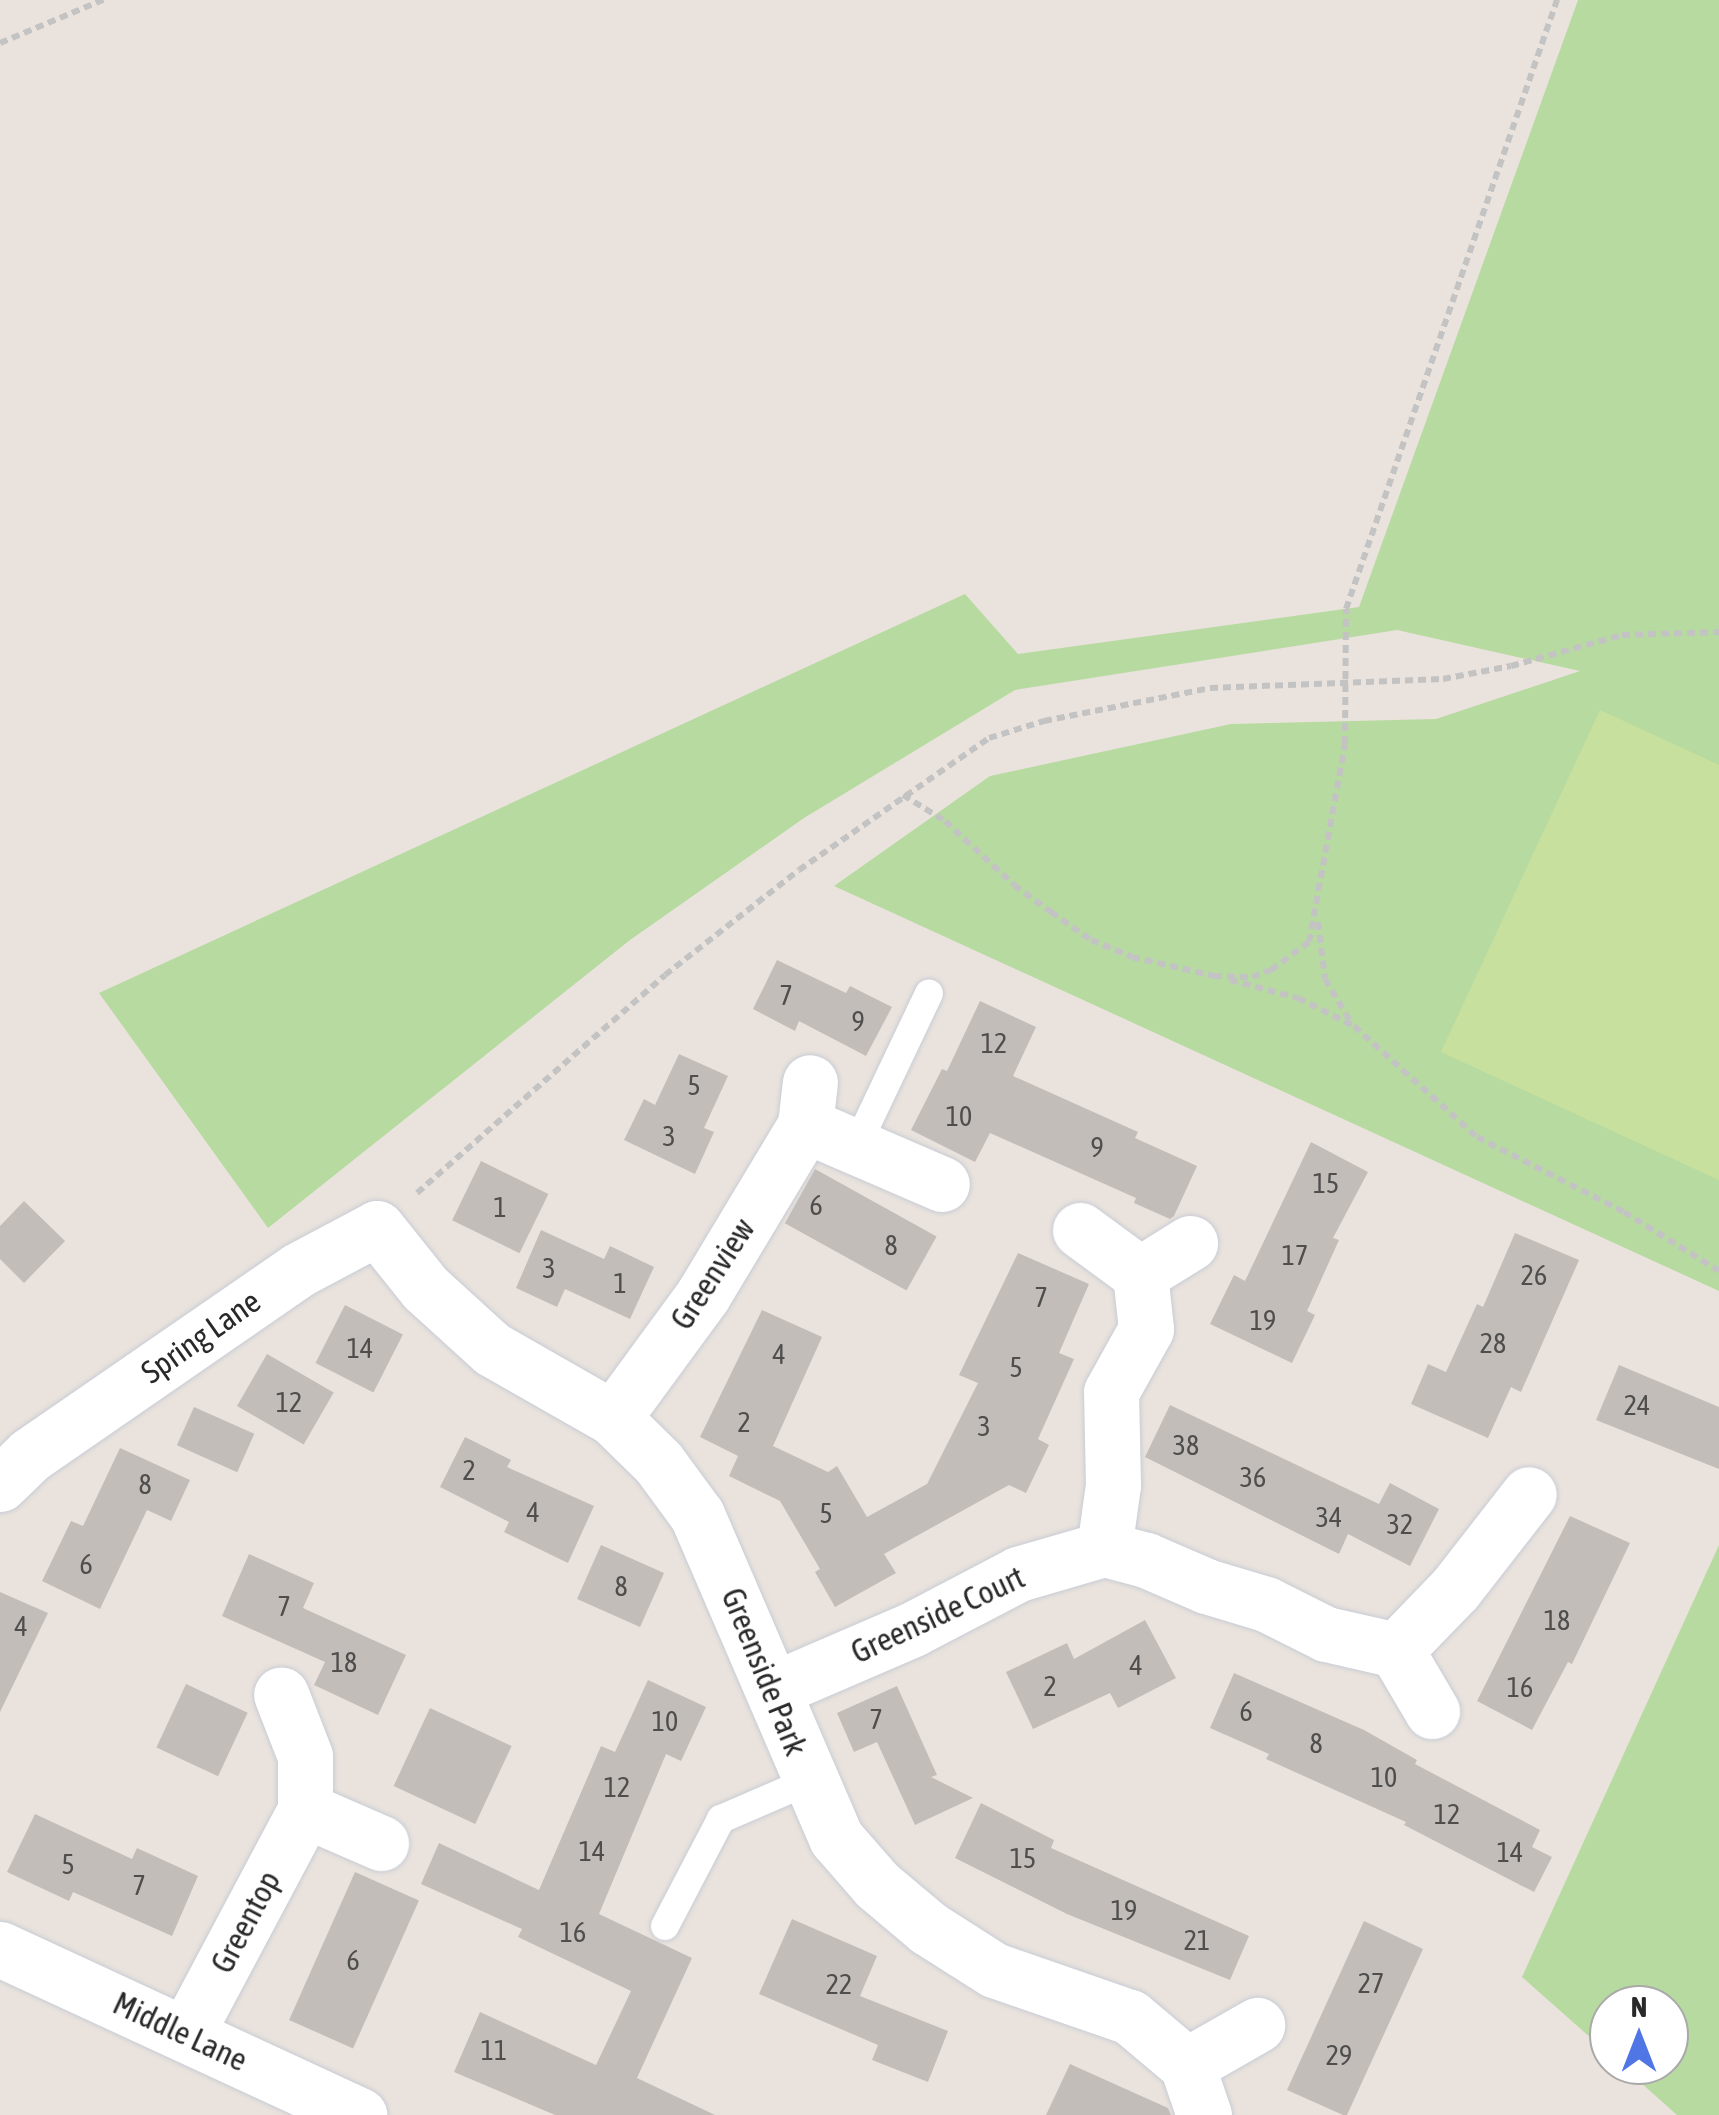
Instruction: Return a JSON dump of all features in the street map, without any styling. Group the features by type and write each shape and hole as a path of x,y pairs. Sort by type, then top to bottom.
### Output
{"street":[{"name":"Greenview","path":"612,1418 703,1295 808,1103 856,1147 942,1184"},
{"name":"Greenside Park","path":"377,1228 426,1288 492,1349 612,1418 658,1462 697,1515 836,1838 877,1885 928,1928 994,1970 1130,2017 1196,2090 1257,2025"},
{"name":"Spring Lane","path":"10,1468 298,1270 377,1228"},
{"path":"1080,1230 1140,1274 1146,1329 1111,1392 1113,1485 1104,1550 1266,1604 1326,1634 1396,1650 1432,1711"},
{"path":"1140,1274 1190,1243"},
{"path":"1396,1650 1455,1589 1529,1494"},
{"name":"Greenside Court","path":"774,1689 913,1629 1018,1574 1104,1550"},
{"name":"Greentop","path":"186,2034 305,1810 305,1756 280,1694"},
{"path":"305,1810 382,1843"},
{"name":"Middle Lane","path":"0,1949 360,2115"}],"lane":[{"path":"856,1147 929,993"},
{"path":"664,1926 720,1819 809,1781"}],"path":[{"path":"0,43 103,0"},
{"path":"1214,976 1252,977 1271,970 1309,942 1344,744 1348,681 1346,608 1557,0"},
{"path":"377,1228 664,976 902,794 989,738 1044,721 1210,688 1444,679 1511,666 1622,635 1719,632"},
{"path":"902,794 945,821 1014,884 1091,940 1132,957 1298,998 1354,1026"},
{"path":"1317,911 1325,979 1333,999 1354,1026 1477,1137 1624,1212 1719,1271"}],"green space":[{"path":"1578,0 1719,0 1719,1291 834,886 990,776 1231,724 1436,719 1580,671 1397,630 1015,690 804,818 630,940 268,1228 99,993 965,594 1018,654 1359,607"},
{"path":"1600,710 1719,765 1719,1180 1441,1052"},
{"path":"1719,1545 1719,2115 1677,2115 1643,2085 1689,2085 1689,1985 1589,1985 1589,2036 1522,1977"}],"building":[{"path":"777,960 846,993 850,986 892,1007 866,1056 799,1021 795,1031 753,1009"},
{"path":"980,1001 1036,1027 1013,1076 1138,1132 1135,1138 1197,1166 1174,1216 1170,1219 1134,1203 1136,1198 990,1133 975,1162 911,1130 942,1069 947,1071"},
{"path":"679,1054 728,1076 704,1128 714,1132 695,1174 624,1140 644,1099 655,1105"},
{"path":"1311,1142 1368,1172 1333,1238 1339,1240 1307,1311 1315,1315 1292,1363 1210,1324 1234,1275 1245,1281"},
{"path":"481,1161 548,1194 519,1253 452,1220"},
{"path":"815,1169 937,1236 907,1291 785,1223"},
{"path":"24,1201 65,1241 24,1283 0,1259 0,1226"},
{"path":"541,1230 604,1259 610,1246 654,1267 630,1319 565,1289 557,1307 516,1288"},
{"path":"1515,1233 1579,1260 1521,1392 1511,1387 1488,1438 1411,1404 1428,1364 1446,1372 1477,1304 1483,1307"},
{"path":"1018,1253 1089,1284 1059,1353 1074,1359 1038,1439 1049,1445 1026,1493 1009,1485 884,1554 896,1573 835,1607 815,1572 820,1569 780,1501 729,1476 738,1456 700,1437 762,1310 822,1337 773,1446 828,1472 837,1466 867,1517 927,1484 978,1383 959,1375"},
{"path":"345,1305 403,1335 373,1392 315,1363"},
{"path":"267,1354 334,1392 304,1444 237,1406"},
{"path":"1619,1365 1719,1407 1719,1469 1596,1420"},
{"path":"1170,1405 1379,1504 1390,1483 1439,1509 1410,1566 1348,1534 1339,1554 1145,1457"},
{"path":"194,1407 254,1434 237,1472 177,1445"},
{"path":"465,1437 511,1460 507,1467 594,1506 568,1563 504,1532 509,1522 440,1487"},
{"path":"120,1448 190,1480 171,1521 147,1510 100,1609 42,1581 71,1521 83,1526"},
{"path":"1570,1516 1630,1543 1572,1664 1568,1662 1532,1730 1477,1701"},
{"path":"601,1545 664,1573 640,1627 577,1599"},
{"path":"249,1554 314,1583 303,1608 406,1655 378,1715 314,1685 325,1662 222,1616"},
{"path":"0,1592 48,1613 0,1712"},
{"path":"1145,1620 1176,1678 1118,1708 1110,1693 1033,1729 1006,1672 1067,1643 1074,1659"},
{"path":"1234,1673 1364,1730 1417,1760 1415,1764 1540,1830 1532,1847 1552,1857 1534,1892 1404,1825 1406,1822 1266,1759 1269,1754 1210,1728"},
{"path":"648,1680 706,1707 681,1761 666,1754 599,1914 692,1958 637,2078 715,2115 555,2115 454,2072 480,2012 596,2065 631,1991 518,1937 522,1929 421,1884 439,1843 539,1890 601,1746 615,1752"},
{"path":"186,1684 248,1713 218,1776 156,1747"},
{"path":"897,1686 937,1775 931,1777 973,1798 915,1825 877,1742 854,1752 837,1713"},
{"path":"430,1708 512,1746 475,1824 394,1786"},
{"path":"981,1803 1054,1840 1051,1848 1249,1936 1230,1980 1067,1914 955,1858"},
{"path":"35,1814 132,1859 137,1848 198,1876 172,1936 73,1892 69,1901 7,1872"},
{"path":"355,1872 419,1900 353,2048 289,2020"},
{"path":"792,1919 877,1956 860,1996 948,2031 928,2082 872,2060 878,2045 759,1994"},
{"path":"1364,1921 1423,1949 1347,2115 1343,2115 1287,2090"},
{"path":"1070,2064 1168,2108 1171,2115 1046,2115"}]}
